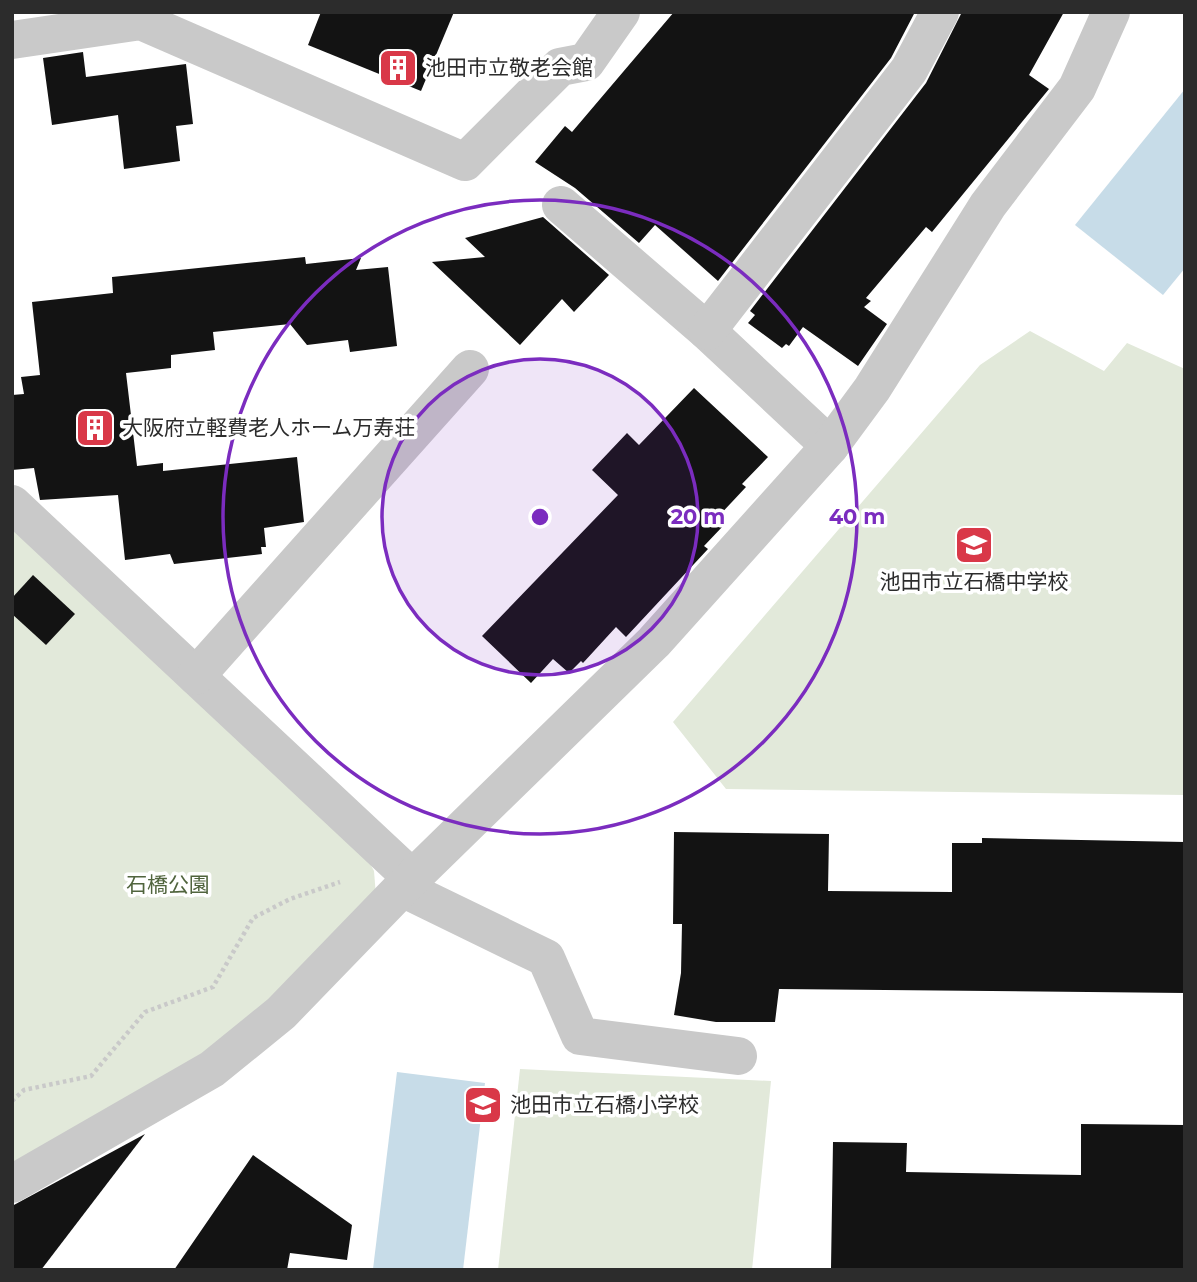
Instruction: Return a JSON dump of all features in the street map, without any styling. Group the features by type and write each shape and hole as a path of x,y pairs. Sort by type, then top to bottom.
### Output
{"street":[{"path":"12,40 141,21 465,162 560,67 586,62 621,12"},
{"path":"707,331 909,70 940,12"},
{"path":"12,1184 212,1069 281,1013 400,873 654,642 830,446 872,389 988,205 1077,88 1111,12"},
{"path":"561,205 707,331 830,446"},
{"path":"196,676 470,369"},
{"path":"12,504 196,676 400,873 546,958 580,1036 738,1056"}],"path":[{"path":"12,1101 24,1090 91,1076 145,1012 213,987 253,918 290,899 374,871 400,873"}],"green space":[{"path":"1030,331 1104,371 1127,343 1185,369 1185,795 726,789 673,722 980,365"},
{"name":"石橋公園","path":"12,528 365,854 374,871 376,896 294,982 202,1060 12,1172"},
{"path":"520,1069 771,1081 752,1270 498,1270"}],"water":[{"path":"1185,89 1185,268 1163,295 1075,225"},
{"path":"397,1072 485,1083 463,1270 373,1269"}],"building":[{"name":"池田市立敬老会館","path":"321,12 454,12 421,91 308,45"},
{"path":"674,12 915,12 891,58 718,281 655,225 639,243 575,188 535,162 565,126 572,132"},
{"path":"962,12 1064,12 1029,75 1049,89 932,232 926,227 866,298 871,301 864,307 887,324 858,366 803,327 789,346 786,344 782,348 748,323 755,315 750,311 926,83"},
{"path":"83,52 86,77 186,64 193,124 176,126 180,161 124,169 118,115 52,125 43,58"},
{"path":"543,217 609,275 574,312 562,299 520,345 432,262 485,257 465,238"},
{"name":"大阪府立軽費老人ホーム万寿荘","path":"305,257 306,264 361,258 356,270 388,267 397,346 350,352 348,340 307,345 290,324 213,332 215,350 171,355 171,368 126,373 137,466 163,463 163,471 297,457 304,522 264,528 266,547 261,547 262,554 174,564 170,554 125,560 118,495 40,500 34,468 12,470 12,395 24,394 21,377 40,375 32,302 113,293 112,277"},
{"path":"694,388 768,457 742,484 746,487 716,519 723,526 704,546 708,549 626,637 616,627 583,663 581,661 569,673 553,659 531,683 482,636 618,495 592,470 627,433 639,445"},
{"path":"33,575 75,614 46,645 12,614 12,598"},
{"path":"674,832 829,834 828,891 952,892 952,843 982,843 982,838 1185,842 1185,993 779,989 775,1022 716,1022 674,1015 681,973 682,924 673,924"},
{"path":"1081,1124 1185,1125 1185,1270 831,1268 833,1142 907,1143 906,1172 1081,1175"},
{"path":"145,1134 41,1270 12,1270 12,1206"},
{"path":"253,1155 352,1225 347,1260 290,1253 287,1270 174,1270"}],"place":[{"name":"池田市立敬老会館","path":"398,68"},
{"name":"大阪府立軽費老人ホーム万寿荘","path":"95,428"},
{"name":"池田市立石橋中学校","path":"974,545"},
{"name":"池田市立石橋小学校","path":"483,1105"}]}
